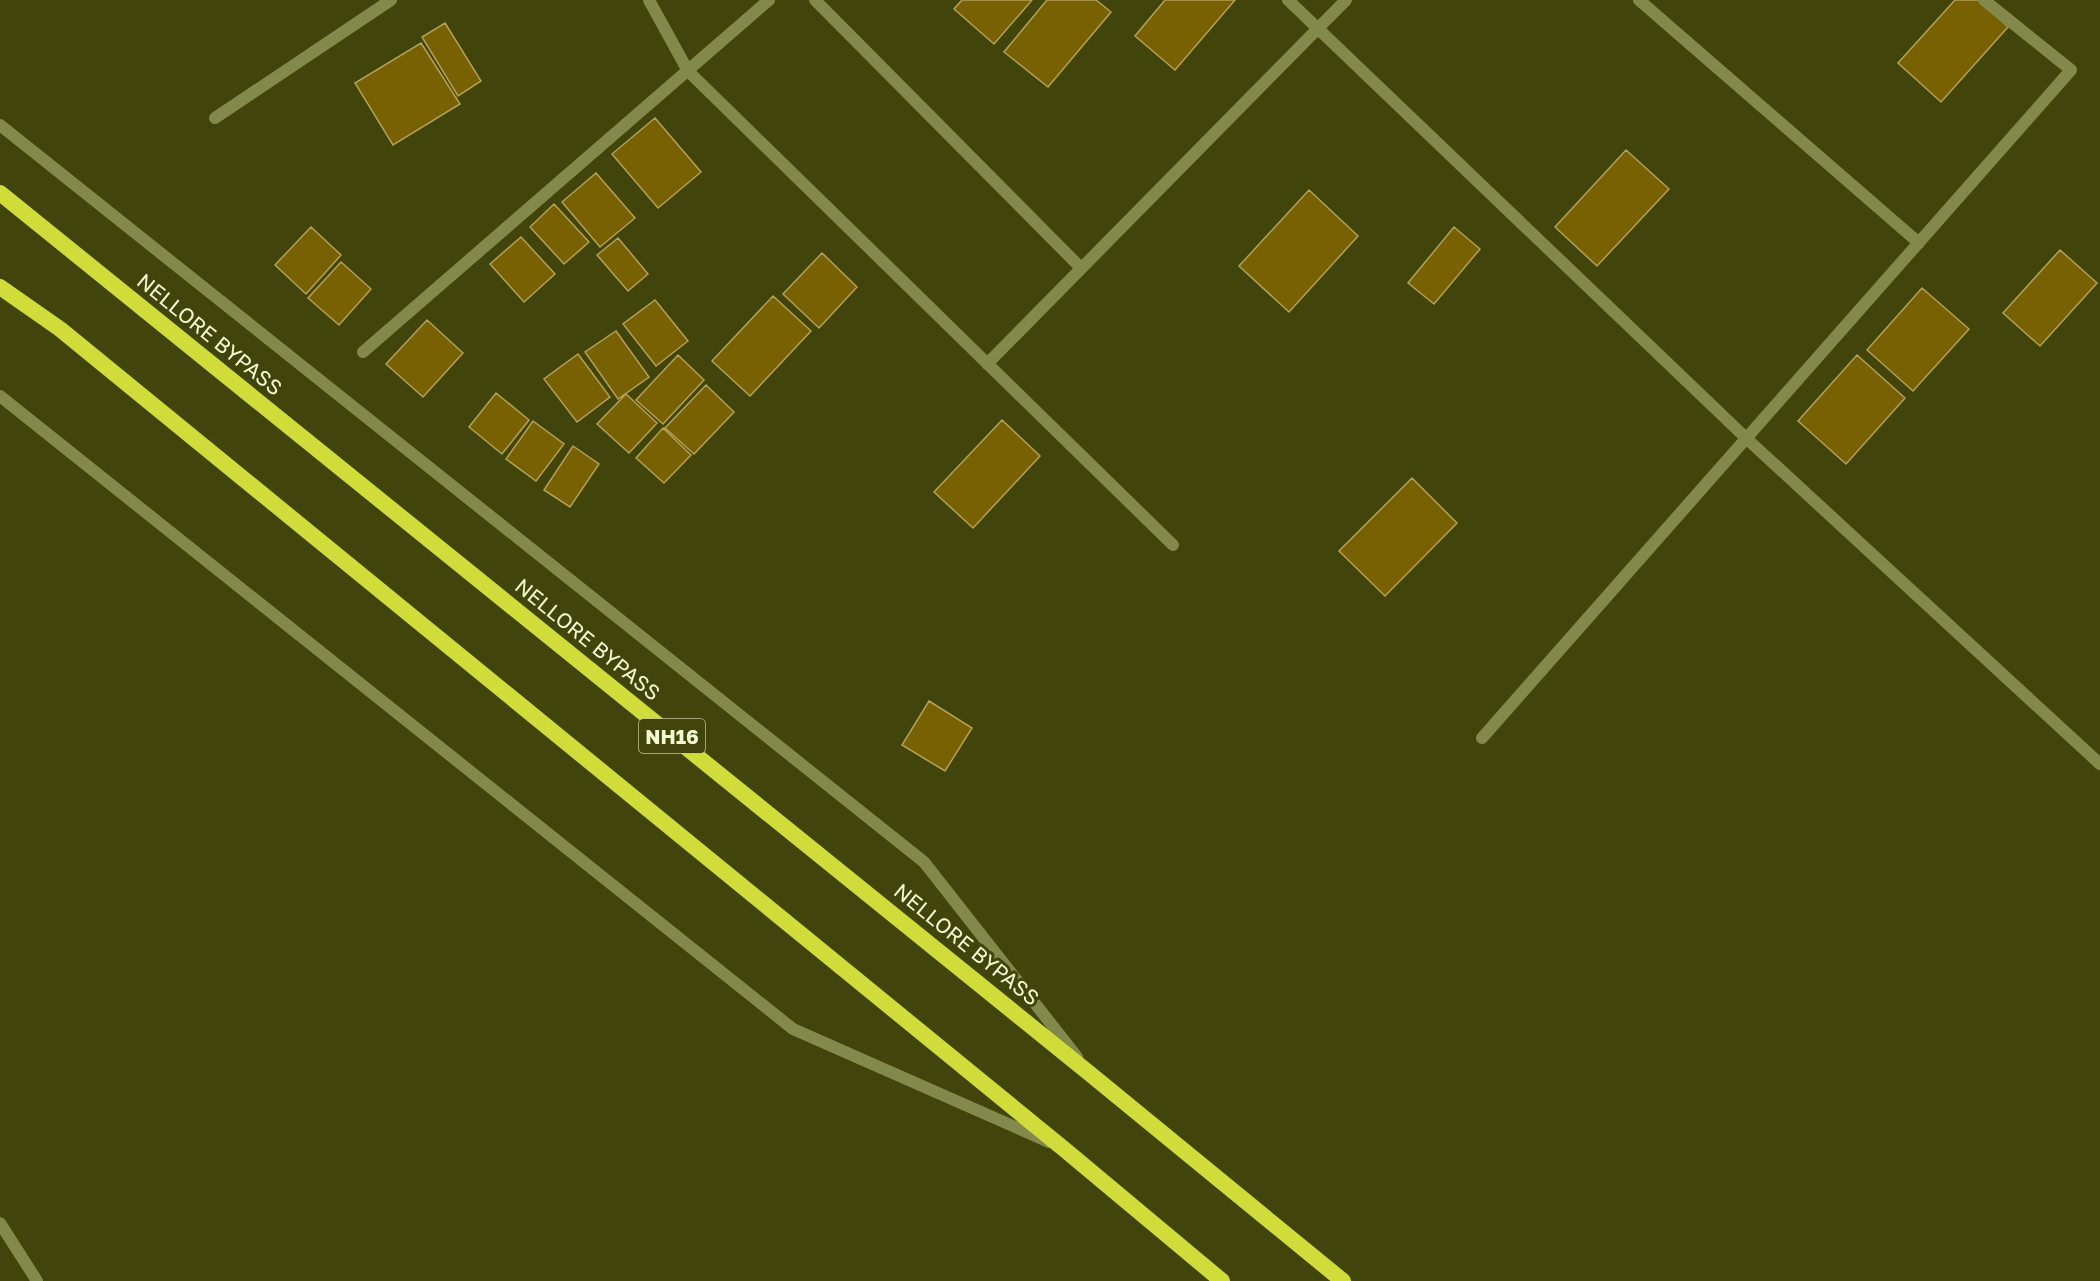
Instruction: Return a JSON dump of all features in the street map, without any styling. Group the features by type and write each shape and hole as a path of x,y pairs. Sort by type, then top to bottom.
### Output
{"highway":[{"name":"NELLORE BYPASS","path":"0,193 1343,1281"},
{"path":"0,287 60,329 1064,1149 1222,1281"}],"street":[{"path":"215,118 391,0"},
{"path":"649,0 688,71 1173,545"},
{"path":"363,352 769,0"},
{"path":"815,0 1081,268"},
{"path":"1288,0 1746,438 2100,764"},
{"path":"987,364 1346,0"},
{"path":"1639,0 1919,243"},
{"path":"1482,738 2071,70 1984,0"},
{"path":"0,125 924,862 1089,1073"},
{"path":"0,396 792,1029 1064,1149"},
{"path":"0,1223 37,1281"}],"building":[{"path":"962,0 1032,0 994,44 954,9"},
{"path":"1047,0 1096,0 1111,12 1048,87 1004,52"},
{"path":"1165,0 1235,0 1175,70 1135,36"},
{"path":"1955,0 1979,0 2008,27 1941,102 1898,63"},
{"path":"445,23 481,81 458,96 422,37"},
{"path":"421,43 460,104 393,145 355,83"},
{"path":"655,118 701,172 658,208 612,154"},
{"path":"1626,150 1669,189 1597,266 1555,227"},
{"path":"596,173 635,218 600,247 562,202"},
{"path":"1309,190 1358,236 1289,312 1239,266"},
{"path":"554,204 589,242 564,264 530,227"},
{"path":"311,227 341,255 306,294 275,265"},
{"path":"1454,227 1480,249 1434,304 1408,283"},
{"path":"521,237 555,274 524,302 490,264"},
{"path":"618,238 648,274 628,291 597,255"},
{"path":"2060,250 2097,283 2040,346 2003,313"},
{"path":"822,253 857,287 819,328 783,294"},
{"path":"341,262 371,289 339,325 308,298"},
{"path":"1922,288 1969,329 1913,391 1867,350"},
{"path":"773,296 811,331 750,396 712,361"},
{"path":"655,300 688,341 656,366 623,324"},
{"path":"427,320 463,353 423,397 386,364"},
{"path":"616,331 649,377 618,399 585,352"},
{"path":"578,354 610,397 577,422 544,379"},
{"path":"678,355 704,380 663,424 636,400"},
{"path":"1857,355 1905,398 1846,464 1798,421"},
{"path":"706,385 734,412 694,454 665,428"},
{"path":"496,393 529,420 502,454 469,427"},
{"path":"626,394 657,423 629,453 597,424"},
{"path":"1002,420 1040,456 973,528 934,492"},
{"path":"533,421 564,444 536,481 506,459"},
{"path":"663,428 691,455 664,483 636,458"},
{"path":"573,446 599,464 570,507 544,490"},
{"path":"1412,478 1457,523 1385,596 1339,551"},
{"path":"929,701 972,728 945,771 902,745"}]}
